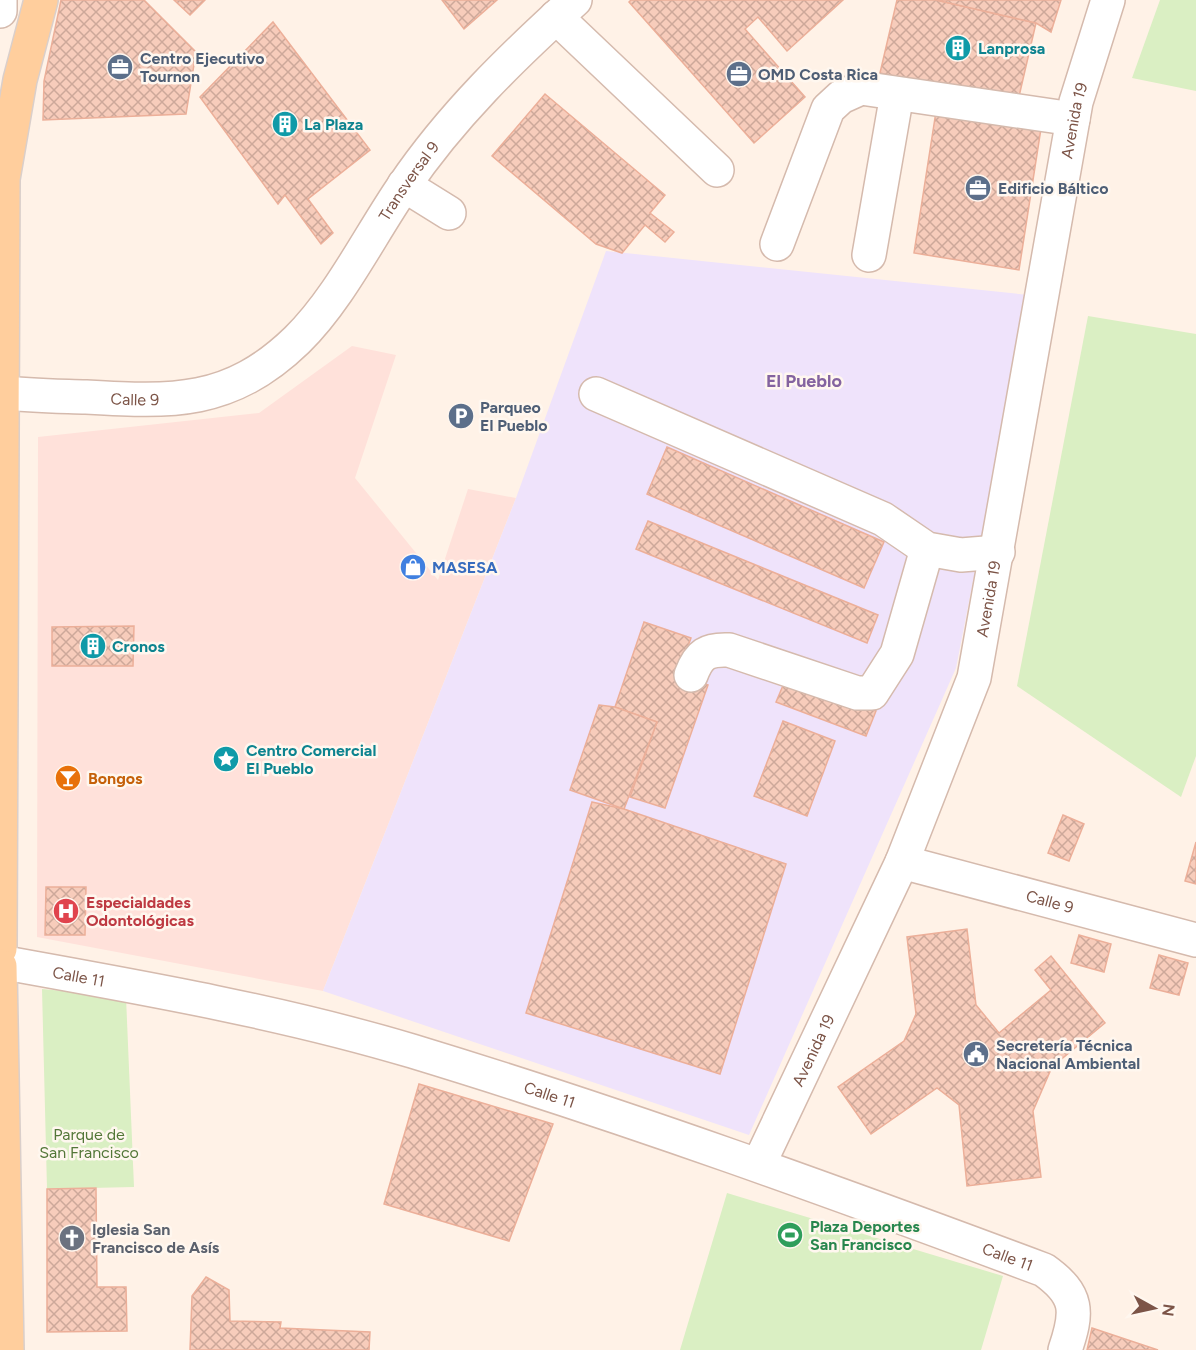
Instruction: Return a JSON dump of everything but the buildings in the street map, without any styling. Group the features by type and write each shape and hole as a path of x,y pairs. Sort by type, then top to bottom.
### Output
{"main road":[{"path":"0,949 2,166 20,80 41,0"},
{"path":"0,966 2,1187 7,1350"}],"street":[{"path":"0,0 0,11"},
{"name":"Avenida 19","path":"759,1164 902,862 974,678 1073,120 1108,0"},
{"path":"566,8 717,170"},
{"name":"Transversal 9","path":"258,371 298,340 338,288 404,185 480,89 566,8"},
{"path":"777,244 828,109 841,97 861,88 1073,120"},
{"path":"869,255 897,94"},
{"path":"404,185 449,213"},
{"name":"Calle 9","path":"2,392 157,401 194,398 220,389 258,371"},
{"path":"596,394 883,519 927,549 961,555 998,552"},
{"path":"691,675 698,658 712,649 729,650 857,693 872,693 897,654 927,549"},
{"name":"Calle 9","path":"902,862 1196,940"},
{"name":"Calle 11","path":"0,962 171,993 410,1051 759,1164 1044,1270 1062,1283 1071,1297 1073,1326 1065,1350"}],"shaded area":[{"path":"606,251 1029,295 956,668 749,1135 323,991 516,498"},
{"name":"Centro Comercial El Pueblo","path":"352,346 396,355 355,478 438,580 468,489 516,498 323,991 37,937 38,437 259,413"}],"green space":[{"path":"1160,0 1196,0 1196,91 1132,78"},
{"path":"1088,316 1196,334 1196,756 1181,797 1017,686"},
{"name":"Parque de San Francisco","path":"42,989 126,997 134,1187 47,1189"},
{"name":"Plaza Deportes San Francisco","path":"727,1193 1003,1276 981,1350 680,1350"}],"place":[{"name":"Lanprosa","path":"958,48"},
{"name":"Centro Ejecutivo Tournon","path":"120,67"},
{"name":"OMD Costa Rica","path":"739,74"},
{"name":"La Plaza","path":"285,124"},
{"name":"Edificio Báltico","path":"978,188"},
{"name":"Parqueo El Pueblo","path":"461,416"},
{"name":"MASESA","path":"413,567"},
{"name":"Cronos","path":"93,646"},
{"name":"Centro Comercial El Pueblo","path":"226,759"},
{"name":"Bongos","path":"68,778"},
{"name":"Especialdades Odontológicas","path":"66,911"},
{"name":"Secretería Técnica Nacional Ambiental","path":"976,1054"},
{"name":"Plaza Deportes San Francisco","path":"790,1235"},
{"name":"Iglesia San Francisco de Asís","path":"72,1238"}],"district":[{"name":"El Pueblo","path":"804,381"}]}
